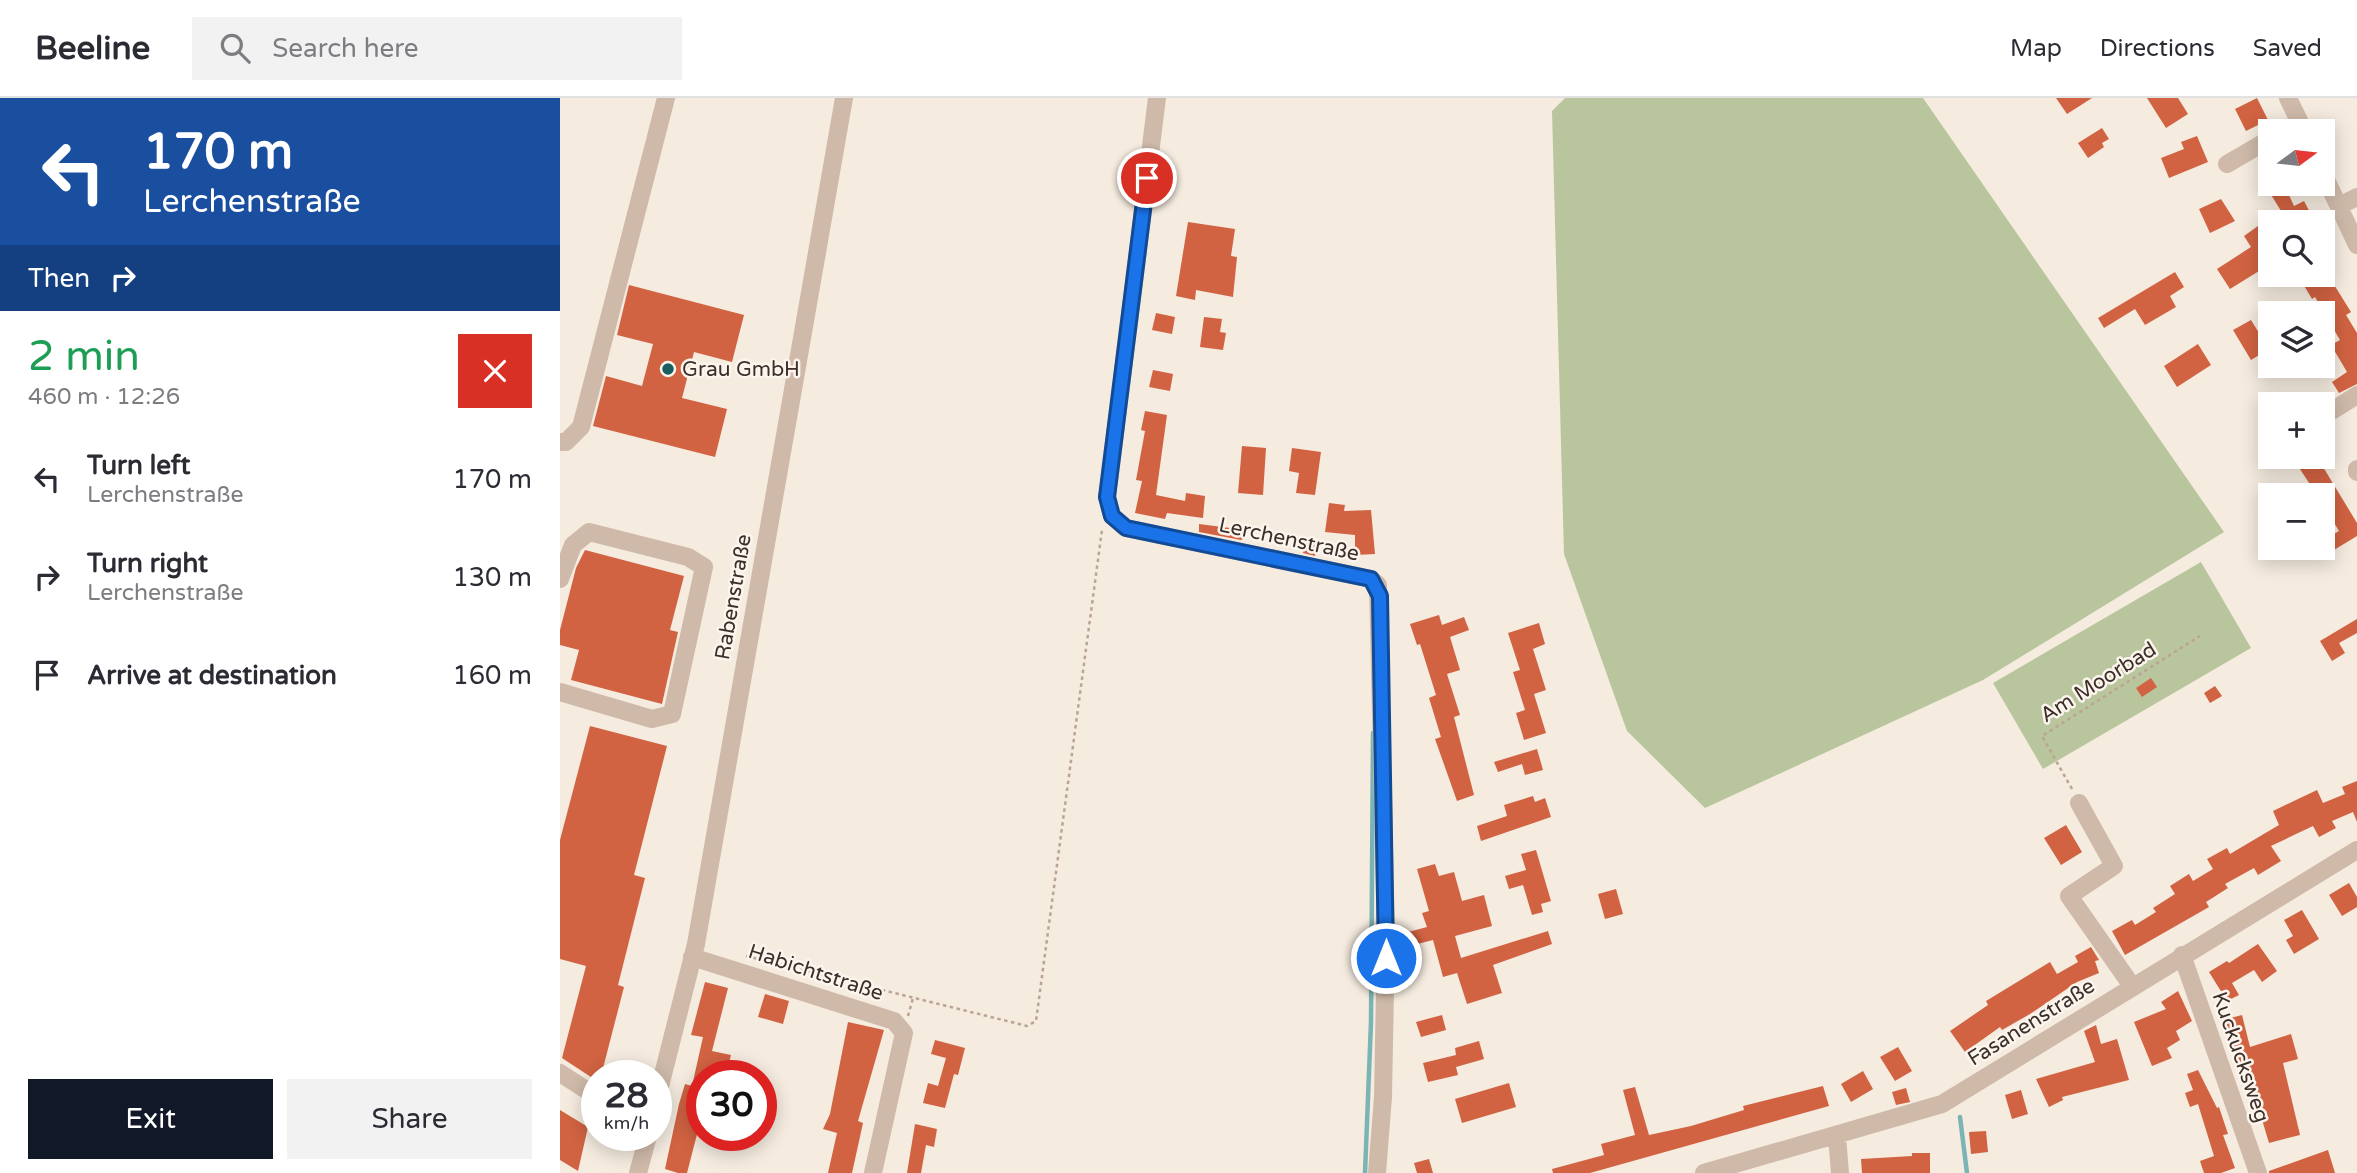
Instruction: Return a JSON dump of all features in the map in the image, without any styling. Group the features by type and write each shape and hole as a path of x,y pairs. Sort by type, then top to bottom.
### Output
{"street":[{"path":"560,442 575,436 581,427 666,98"},
{"name":"Rabenstraße","path":"666,1060 692,957 844,98"},
{"name":"Lerchenstraße","path":"1157,98 1107,497 1112,516 1126,528 1371,579 1378,585 1386,935 1383,1097 1377,1173"},
{"path":"2288,98 2293,119"},
{"path":"2227,164 2258,146"},
{"path":"2334,196 2357,245"},
{"path":"2339,206 2357,197"},
{"path":"2335,408 2357,395"},
{"path":"560,579 573,545 589,532 688,557 704,567 672,714 652,719 560,692"},
{"path":"2080,803 2114,866 2069,896 2132,986"},
{"name":"Fasanenstraße","path":"1704,1173 1942,1104 2357,850"},
{"name":"Kuckucksweg","path":"2182,956 2258,1173"},
{"name":"Habichtstraße","path":"692,957 894,1021 904,1033 873,1173"},
{"path":"560,1073 581,1087"},
{"path":"1838,1136 1840,1173"},
{"path":"638,1173 644,1151"}],"path":[{"path":"736,954 1027,1026 1036,1021 1103,525"},
{"name":"Am Moorbad","path":"2080,803 2042,736 2200,636"}],"green space":[{"path":"1565,98 1923,98 2224,532 1983,680 1705,808 1627,731 1564,554 1552,111"},
{"path":"2201,562 2251,648 2043,769 1993,683"}],"building":[{"path":"2056,98 2092,98 2067,114"},
{"path":"2147,98 2178,98 2188,114 2166,128"},
{"path":"2257,98 2268,119 2258,119 2258,125 2246,131 2235,109"},
{"path":"2102,128 2109,139 2102,143 2104,147 2088,158 2078,143"},
{"path":"2197,136 2208,162 2169,178 2161,158 2184,149 2181,142"},
{"path":"2272,196 2289,196 2294,206 2304,201 2309,210 2280,210"},
{"path":"2221,199 2235,221 2210,233 2199,209"},
{"path":"1188,222 1235,229 1231,256 1237,257 1233,297 1196,290 1195,300 1176,296"},
{"path":"2258,226 2258,272 2230,289 2217,269 2251,247 2244,236"},
{"path":"2175,272 2184,287 2170,296 2176,307 2145,325 2135,309 2104,328 2098,318"},
{"name":"Grau GmbH","path":"629,285 744,315 732,362 694,352 682,398 727,409 715,457 593,426 606,376 642,386 653,344 617,335"},
{"path":"2335,286 2351,312 2346,315 2357,333 2357,384 2339,393 2332,382 2347,372 2335,352 2335,343 2340,340 2335,331 2335,301 2317,301 2315,297 2312,299 2305,287"},
{"path":"1156,313 1175,317 1172,334 1152,330"},
{"path":"1204,317 1222,319 1220,332 1226,333 1223,350 1200,347"},
{"path":"2251,320 2258,331 2258,356 2251,360 2233,330"},
{"path":"2198,344 2211,365 2177,387 2164,366"},
{"path":"1153,370 1173,374 1170,391 1149,387"},
{"path":"1145,411 1167,415 1156,495 1185,501 1186,493 1205,496 1203,518 1167,513 1165,519 1135,513 1142,481 1136,480 1145,431 1141,430"},
{"path":"1242,446 1266,448 1263,495 1238,493"},
{"path":"1292,448 1321,452 1315,495 1296,493 1299,473 1289,471"},
{"path":"2300,469 2324,469 2333,483 2309,483"},
{"path":"2335,487 2357,523 2357,536 2335,549 2335,533 2339,531 2335,524"},
{"path":"1329,503 1345,505 1344,511 1371,510 1375,554 1355,555 1355,535 1325,532"},
{"path":"1199,524 1246,530 1245,538 1241,540 1199,532"},
{"path":"1305,540 1317,541 1315,556 1303,553"},
{"path":"585,550 684,576 670,630 678,632 662,704 571,680 579,650 560,645 560,630 576,568"},
{"path":"1439,615 1442,625 1464,617 1469,630 1450,637 1460,670 1447,674 1460,715 1454,717 1474,795 1457,801 1435,739 1441,737 1429,698 1436,695 1420,644 1417,645 1410,624"},
{"path":"2357,619 2357,633 2339,643 2345,653 2332,661 2320,641"},
{"path":"1539,623 1545,644 1533,649 1546,690 1534,694 1546,733 1524,740 1516,713 1525,710 1513,672 1520,670 1508,633"},
{"path":"2151,678 2157,687 2142,697 2136,688"},
{"path":"2215,686 2222,696 2210,703 2204,693"},
{"path":"590,726 667,746 634,875 645,878 618,985 624,987 605,1060 581,1060 581,1070 562,1058 586,966 560,959 560,840"},
{"path":"1537,749 1543,770 1525,775 1522,764 1498,772 1494,762"},
{"path":"2357,781 2357,822 2353,812 2332,821 2336,828 2319,837 2313,826 2271,846 2281,861 2258,875 2254,868 2225,884 2228,888 2206,902 2209,907 2125,955 2112,931 2132,920 2135,925 2156,912 2153,908 2175,894 2170,886 2189,874 2193,881 2213,869 2207,859 2227,848 2230,854 2279,825 2273,811 2317,790 2323,803 2345,794 2342,787"},
{"path":"1533,796 1535,802 1545,798 1551,817 1481,841 1477,826 1507,816 1504,805"},
{"path":"2066,825 2082,852 2061,865 2044,838"},
{"path":"1536,850 1551,901 1541,904 1543,912 1532,915 1523,885 1509,889 1505,876 1526,870 1521,854"},
{"path":"1435,864 1439,876 1454,872 1462,901 1484,895 1492,926 1455,936 1461,958 1548,931 1552,944 1493,965 1502,993 1467,1004 1457,973 1443,977 1433,940 1398,949 1397,935 1427,927 1422,913 1429,911 1417,869"},
{"path":"2349,883 2357,897 2357,907 2342,916 2329,895"},
{"path":"1616,889 1623,914 1605,919 1598,894"},
{"path":"2302,910 2319,939 2294,954 2286,940 2293,936 2284,920"},
{"path":"2258,944 2277,971 2262,982 2254,970 2232,983 2239,995 2227,1001 2209,972 2227,961 2229,963"},
{"path":"2091,947 2099,960 2095,961 2099,973 2077,982 2002,1030 2000,1027 1965,1052 1950,1031 1988,1005 1986,1001 2050,962 2057,974 2078,962 2075,956"},
{"path":"705,982 728,988 712,1051 731,1055 730,1060 698,1060 703,1037 691,1035"},
{"path":"2178,991 2192,1021 2176,1031 2180,1040 2167,1048 2172,1058 2152,1066 2134,1022 2166,1009 2161,1002"},
{"path":"765,994 789,1001 783,1024 758,1017"},
{"path":"1442,1015 1446,1030 1421,1037 1416,1022"},
{"path":"2242,1015 2250,1047 2291,1034 2298,1059 2283,1063 2300,1135 2269,1143 2249,1076 2243,1078 2223,1020"},
{"path":"848,1022 884,1030 858,1121 863,1123 852,1173 828,1173 837,1133 823,1129 830,1114"},
{"path":"2096,1025 2101,1044 2117,1039 2129,1080 2062,1097 2063,1100 2049,1107 2036,1079 2095,1062 2084,1031"},
{"path":"935,1040 965,1048 958,1075 954,1074 945,1108 923,1103 928,1083 938,1086 946,1058 931,1054"},
{"path":"1479,1041 1484,1059 1456,1067 1458,1075 1428,1082 1423,1063 1456,1055 1455,1048"},
{"path":"1898,1047 1912,1071 1895,1081 1880,1057"},
{"path":"2198,1070 2217,1108 2219,1107 2228,1134 2223,1135 2235,1168 2221,1173 2204,1173 2200,1161 2214,1156 2198,1104 2190,1107 2185,1093 2193,1090 2187,1074"},
{"path":"1863,1071 1873,1089 1851,1102 1841,1084"},
{"path":"1509,1083 1516,1107 1462,1123 1455,1099"},
{"path":"685,1084 686,1151 693,1151 687,1173 678,1173 665,1169 669,1151 672,1151 672,1136"},
{"path":"1823,1086 1829,1106 1590,1173 1553,1173 1552,1169 1604,1155 1601,1144 1635,1135 1623,1090 1635,1087 1649,1135 1691,1126 1744,1110 1743,1106"},
{"path":"1906,1088 1910,1102 1896,1105 1892,1092"},
{"path":"2021,1090 2028,1114 2012,1119 2005,1095"},
{"path":"560,1110 581,1123 583,1151 578,1171 560,1160"},
{"path":"915,1124 937,1129 934,1147 926,1145 921,1173 907,1173"},
{"path":"1986,1131 1988,1152 1971,1154 1969,1132"},
{"path":"2328,1150 2335,1173 2269,1173 2269,1171"},
{"path":"1912,1153 1930,1153 1930,1173 1862,1173 1861,1159 1912,1156"},
{"path":"1429,1159 1433,1173 1417,1173 1414,1163"}],"waterway":[{"path":"1365,1173 1371,1022 1373,733"},
{"path":"1960,1117 1967,1173"}],"place":[{"name":"Grau GmbH","path":"668,369"}],"route":[{"path":"1147,178 1107,497 1112,516 1126,528 1371,579 1378,585 1386,958"}]}
